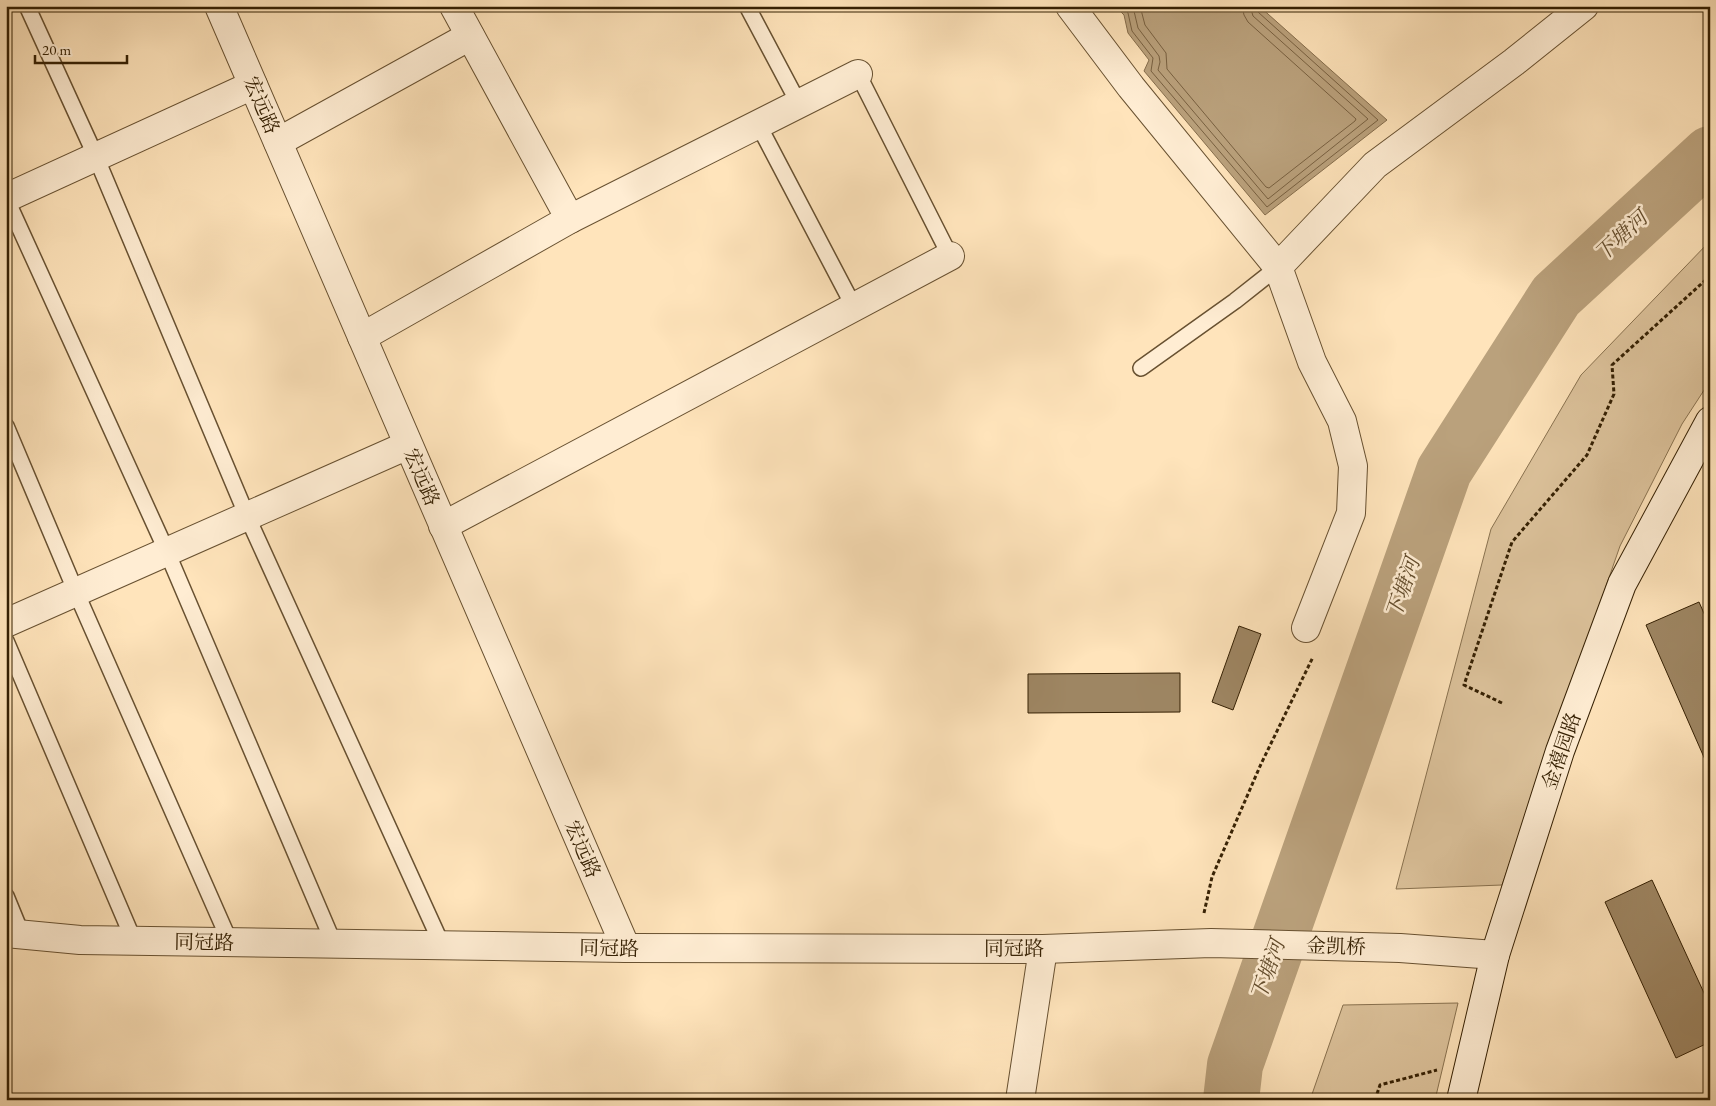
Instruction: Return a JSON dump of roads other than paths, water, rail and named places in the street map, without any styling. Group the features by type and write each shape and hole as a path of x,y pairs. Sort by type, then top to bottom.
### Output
{"street":[{"name":"宏远路","path":"219,6 626,948"},
{"path":"454,6 570,219"},
{"path":"1070,6 1131,87 1278,266 1312,362 1342,421 1354,466 1351,513 1306,628"},
{"path":"1278,266 1375,165 1514,62 1584,6"},
{"path":"278,142 470,36"},
{"path":"362,337 570,219 858,74"},
{"path":"6,198 253,85"},
{"path":"443,526 950,256"},
{"name":"金禧园路","path":"1461,1100 1495,955 1560,751 1622,584 1710,420"},
{"path":"6,623 408,445"},
{"name":"同冠路","path":"14,934 80,940 626,948 1043,949 1205,943"},
{"name":"金凯桥","path":"1205,943 1400,948 1495,955"},
{"path":"1020,1100 1043,949"}],"lane":[{"path":"27,6 96,157 247,516 442,945"},
{"path":"747,6 799,104"},
{"path":"858,74 950,256"},
{"path":"758,124 854,307"},
{"path":"6,198 167,552 334,944"},
{"path":"1141,368 1235,301 1278,266"},
{"path":"6,426 76,592 230,942"},
{"path":"6,641 134,941"},
{"path":"6,896 14,934"}],"water":[{"path":"1115,6 1259,6 1387,120 1265,215 1144,71 1149,60 1128,33 1124,15"}],"waterway":[{"name":"下塘河","path":"1231,1100 1235,1065 1444,471 1556,296 1710,154"}]}
